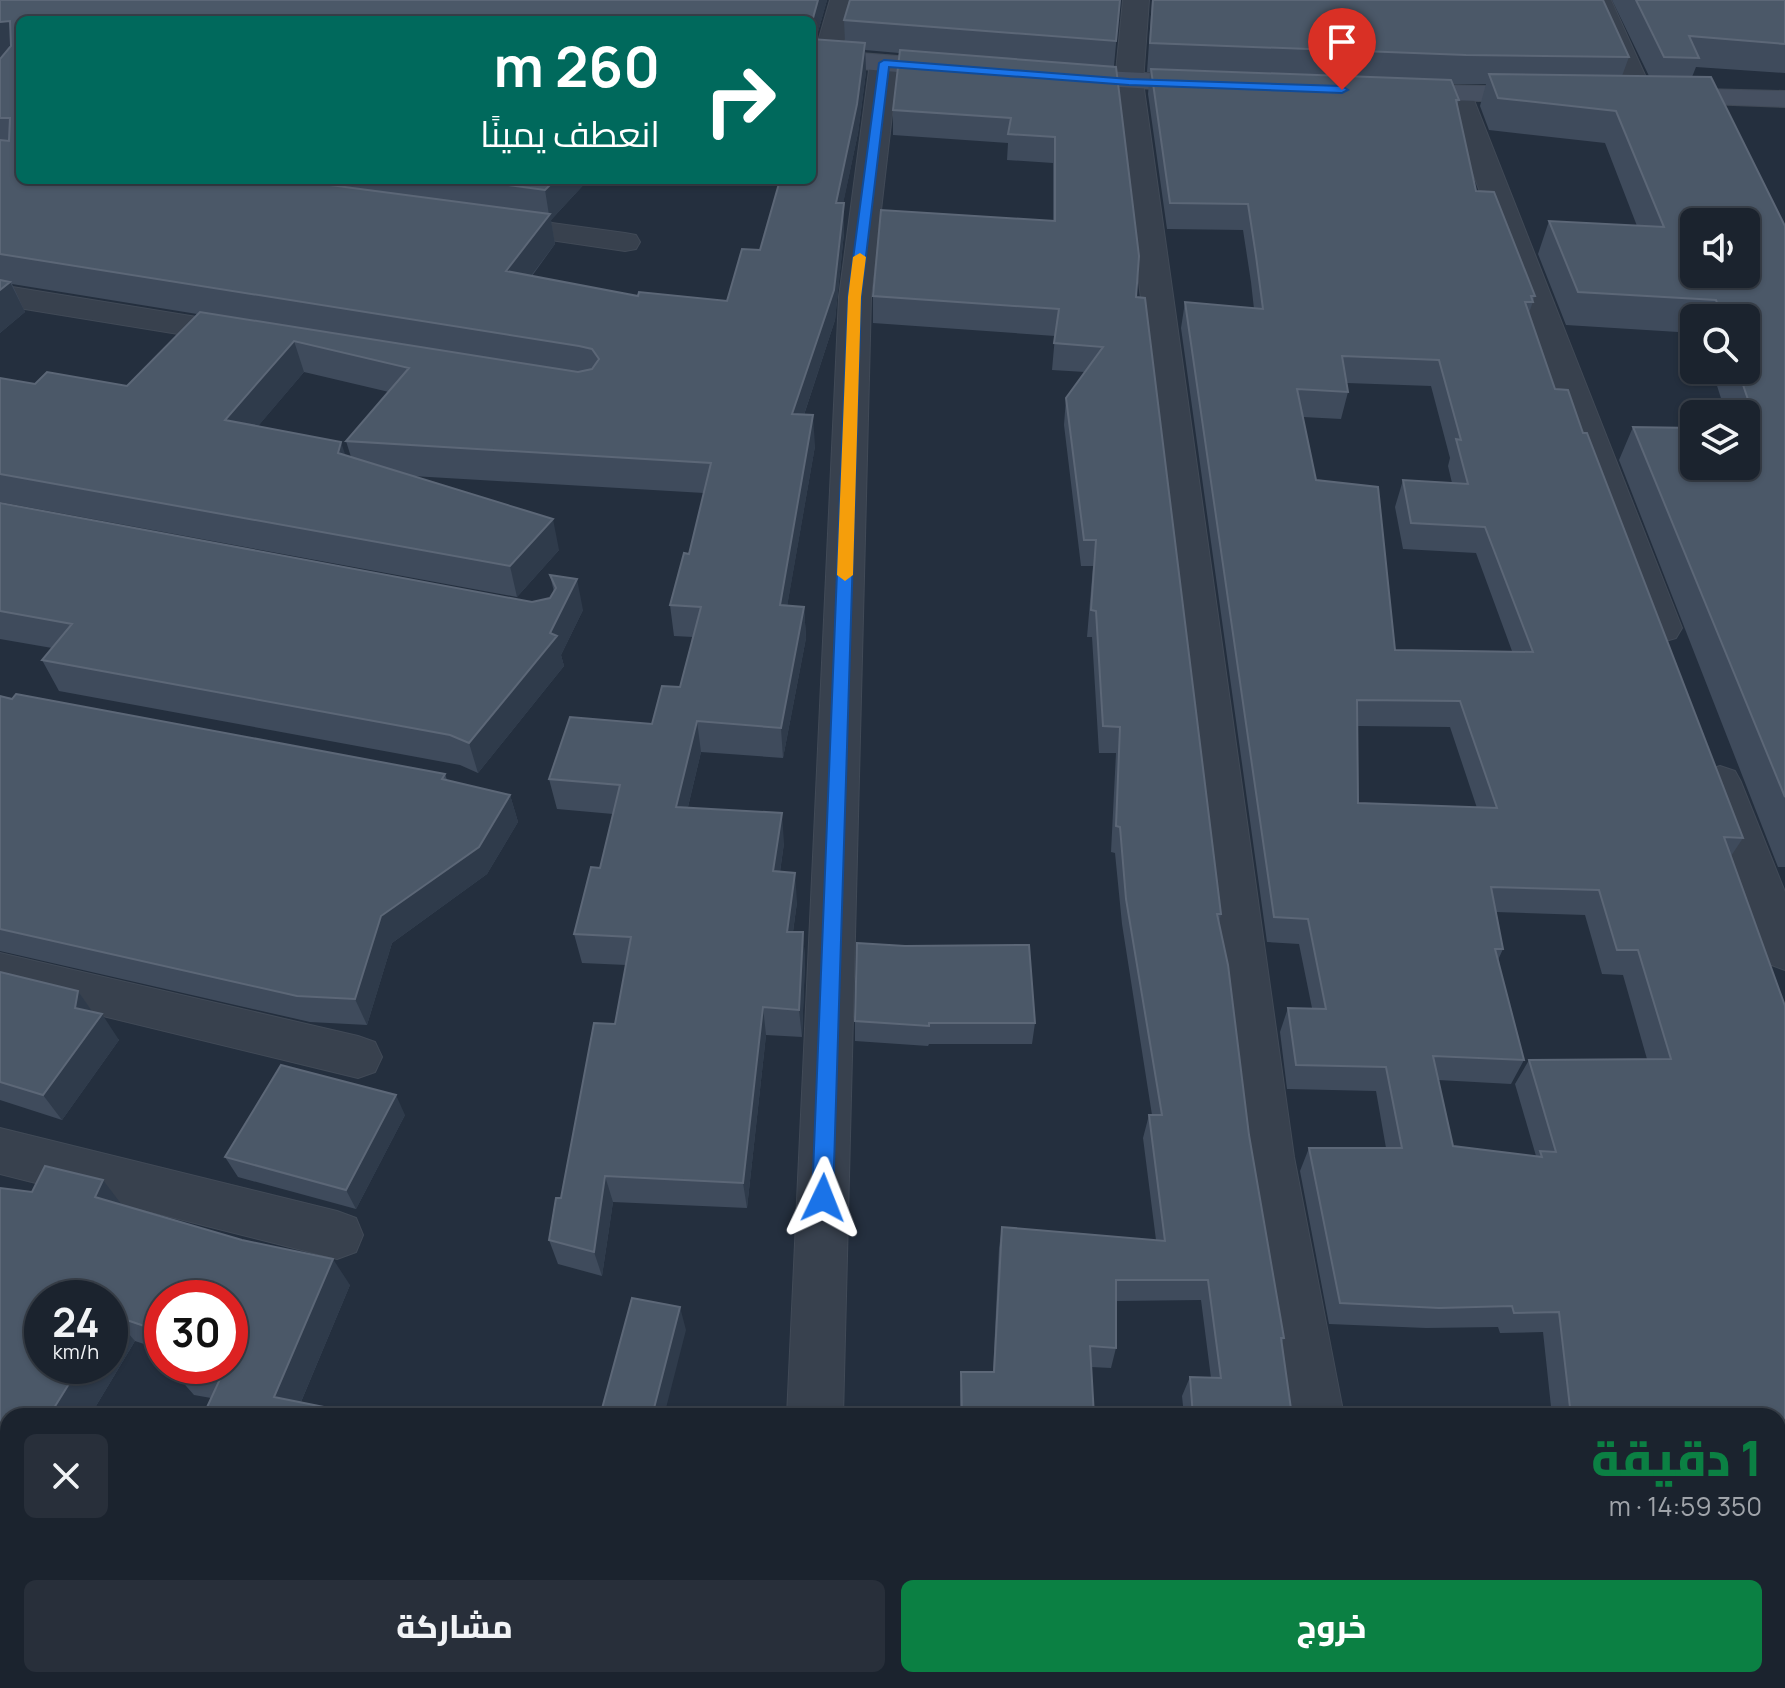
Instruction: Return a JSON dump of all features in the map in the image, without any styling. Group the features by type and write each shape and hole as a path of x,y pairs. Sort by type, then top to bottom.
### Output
{"street":[{"path":"843,0 819,58 991,71"},
{"path":"1136,0 1129,82 1269,1157 1315,1408"},
{"path":"1598,0 1640,95"},
{"path":"815,1408 855,297 884,63"},
{"path":"1037,75 1129,82 1229,84"},
{"path":"1366,91 1564,95"},
{"path":"1458,95 1672,655"},
{"path":"1610,95 1784,100"},
{"path":"468,221 625,242"},
{"path":"0,295 284,341"},
{"path":"1706,744 1785,951"},
{"path":"0,972 358,1057"},
{"path":"0,1151 337,1235"}],"building":[{"path":"0,0 818,0 814,16 16,16 16,184 322,184 550,214 506,271 638,296 639,292 727,301 742,249 760,250 779,184 816,184 816,39 865,43 857,104 836,203 844,203 834,290 792,414 813,415 780,605 804,607 781,728 697,721 676,807 782,813 773,871 795,873 787,932 803,932 799,1010 763,1007 743,1183 605,1176 594,1252 549,1240 556,1198 561,1198 594,1023 615,1024 631,937 574,934 591,867 600,868 620,785 549,779 570,717 652,724 662,686 680,687 701,607 670,605 684,553 689,554 711,463 346,441 409,368 294,341 225,420 341,442 338,453 553,519 510,566 0,474 0,378 35,384 47,372 127,386 200,312 578,372 592,369 599,359 592,349 579,346 0,254 0,140 9,141 10,118 0,118 0,59 11,46 10,21 0,22"},
{"path":"850,0 1120,0 1116,41 844,20"},
{"path":"1153,0 1603,0 1629,57 1466,55 1150,43"},
{"path":"1636,0 1785,0 1785,44 1689,36 1699,58 1664,57"},
{"path":"900,50 1116,67 1139,256 1136,297 1145,298 1221,914 1217,914 1228,965 1249,1135 1284,1338 1281,1338 1291,1408 1192,1408 1190,1377 1221,1378 1208,1280 1116,1280 1116,1348 1090,1346 1094,1408 962,1408 961,1372 994,1372 1002,1227 1165,1241 1149,1115 1162,1115 1126,899 1120,827 1116,826 1120,727 1103,726 1096,611 1091,610 1096,540 1084,540 1066,398 1103,347 1054,343 1059,309 873,296 881,210 1055,221 1055,137 1008,134 1011,118 893,110"},
{"path":"1151,69 1451,80 1459,100 1456,100 1476,191 1494,192 1535,296 1531,296 1533,302 1525,302 1555,389 1568,390 1583,433 1587,433 1743,838 1724,837 1785,1006 1785,1408 1570,1408 1559,1312 1514,1313 1512,1306 1439,1308 1340,1303 1309,1148 1402,1148 1386,1067 1296,1065 1288,1008 1326,1009 1308,919 1274,917 1185,302 1263,309 1248,204 1170,203","holes":["1342,356 1439,360 1461,440 1456,439 1468,484 1403,480 1411,523 1485,527 1533,652 1395,650 1378,487 1316,480 1297,389 1348,392","1357,700 1460,701 1497,808 1358,803","1491,887 1599,890 1617,950 1638,950 1671,1059 1529,1060 1556,1152 1540,1151 1542,1157 1453,1146 1433,1056 1524,1060 1495,949 1503,949"]},
{"path":"1489,74 1711,77 1785,226 1785,797 1633,427 1680,428 1680,480 1760,480 1760,400 1748,400 1743,384 1760,384 1760,304 1717,304 1716,300 1578,292 1549,221 1664,227 1616,111 1498,98"},
{"path":"501,184 551,184 545,190"},
{"path":"0,280 10,282 0,290"},
{"path":"0,503 532,602 550,598 556,588 550,575 577,579 550,633 557,636 469,743 450,735 42,660 72,624 0,611"},
{"path":"16,694 445,774 442,779 510,795 479,847 381,916 355,999 297,996 0,929 0,696 12,699"},
{"path":"857,943 905,946 1029,945 1035,1023 929,1023 929,1026 855,1021"},
{"path":"0,972 78,991 75,1008 102,1014 43,1095 0,1082"},
{"path":"281,1065 396,1095 346,1190 225,1157"},
{"path":"45,1166 103,1180 95,1197 242,1240 333,1259 274,1397 329,1408 207,1408 218,1384 248,1384 248,1280 144,1280 144,1326 128,1320 128,1280 24,1280 24,1384 69,1384 54,1408 0,1408 0,1188 32,1192"},
{"path":"632,1298 680,1307 654,1408 602,1408"}],"slow traffic":[{"path":"845,575 855,297 860,257"}],"route":[{"path":"823,1198 855,297 884,63 1129,82 1342,90"}]}
